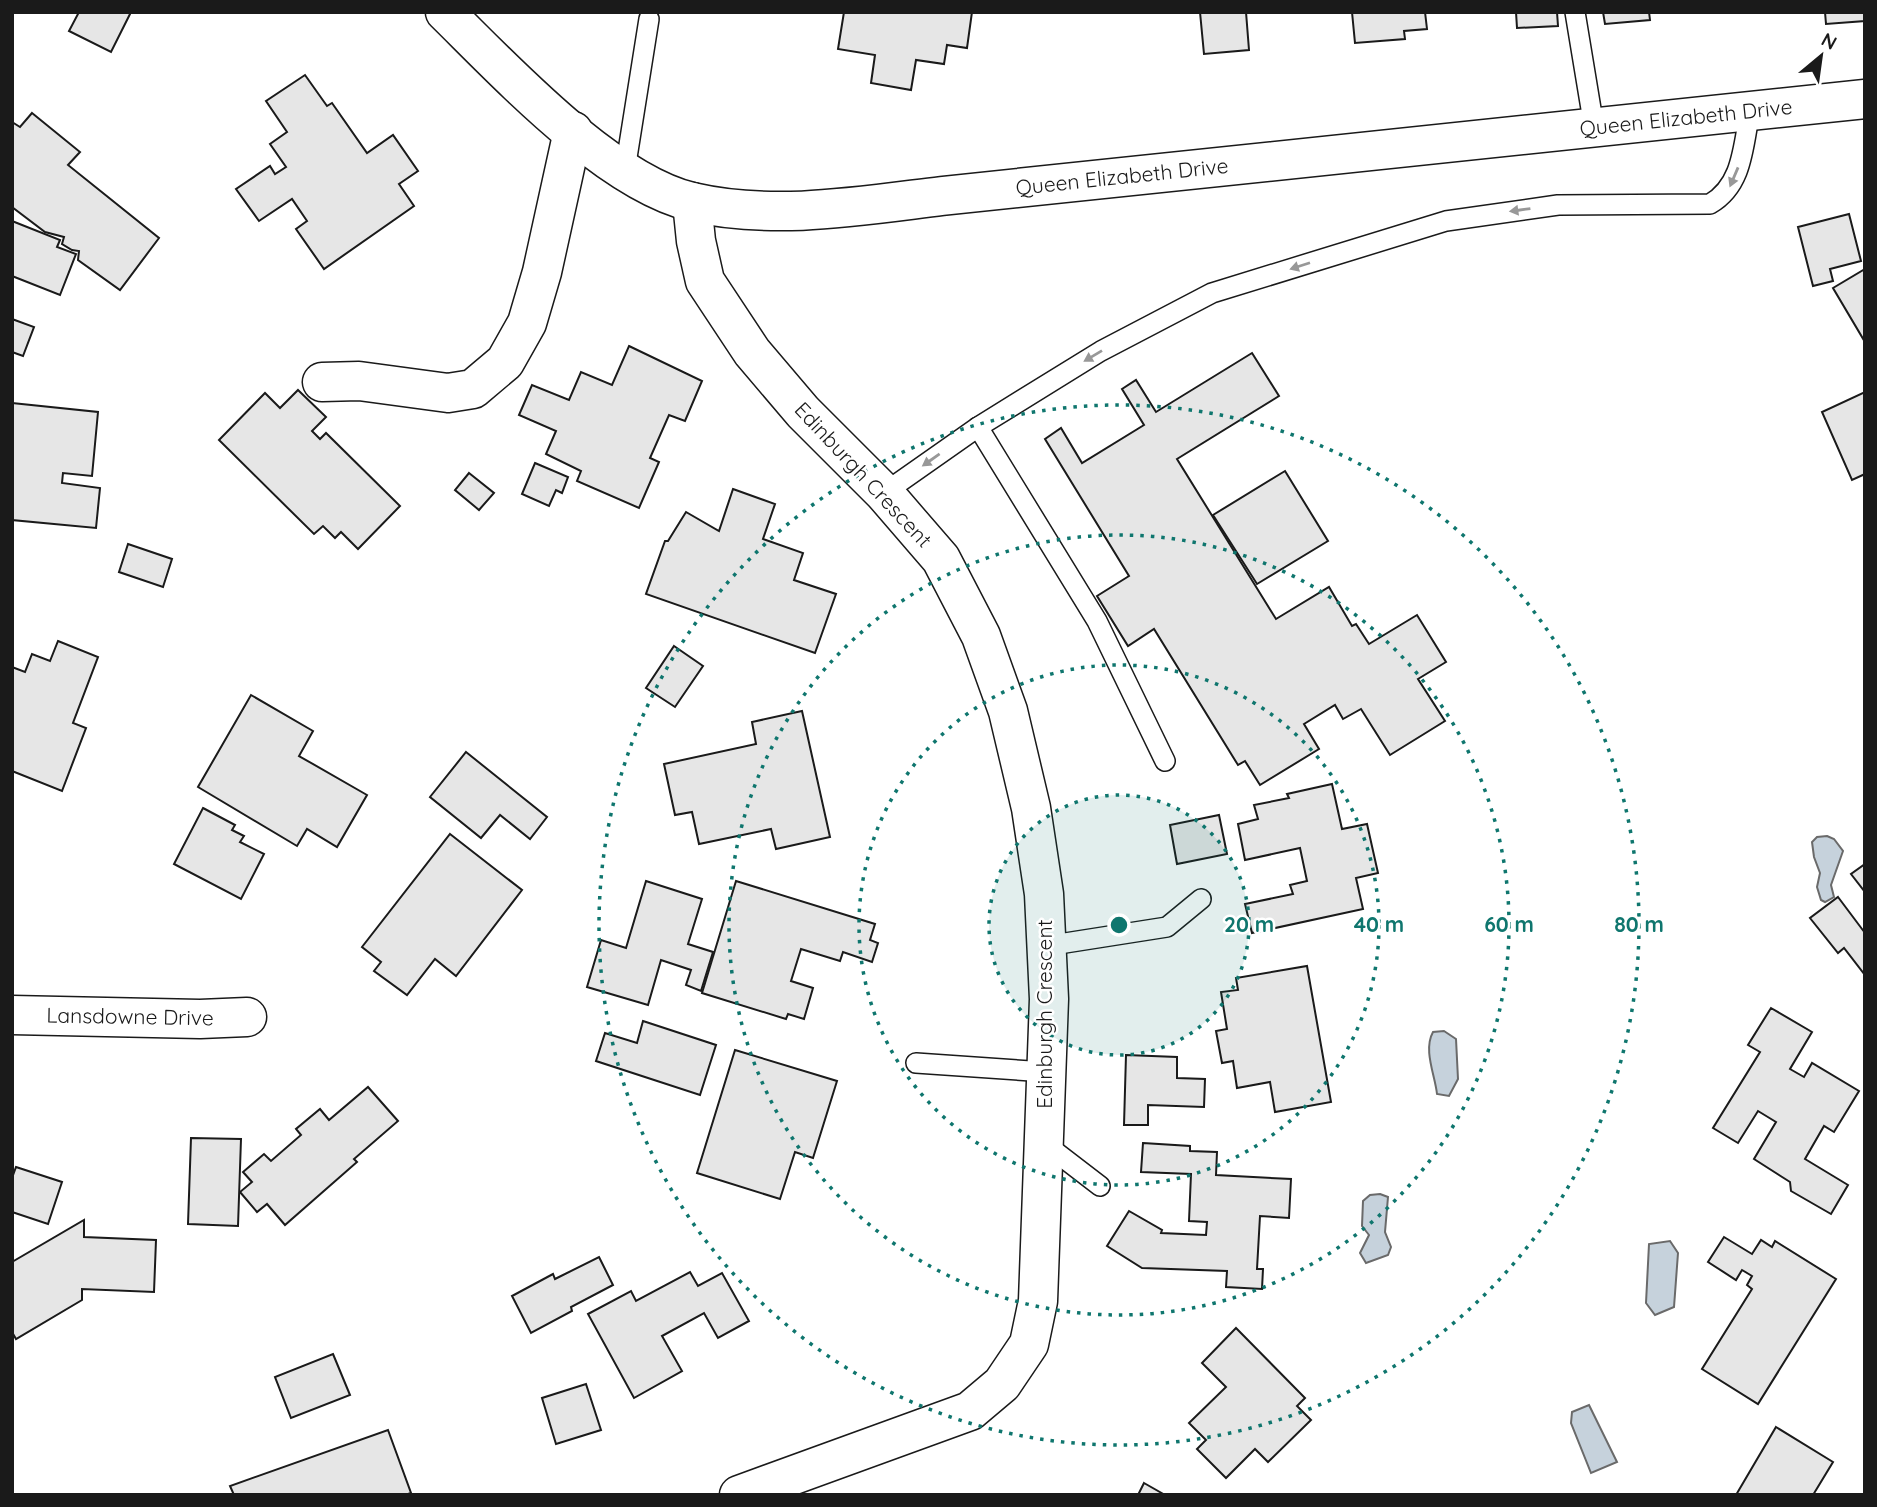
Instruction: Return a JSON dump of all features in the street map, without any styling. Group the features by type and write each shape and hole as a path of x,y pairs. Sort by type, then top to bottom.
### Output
{"street":[{"name":"Queen Elizabeth Drive","path":"456,18 529,94 573,131 647,185 692,202 754,210 837,209 1865,99"},
{"path":"322,382 359,381 449,393 473,389 505,362 527,323 542,272 573,131"},
{"name":"Edinburgh Crescent","path":"692,202 696,241 705,281 752,352 803,411 884,493 941,559 981,636 1008,712 1031,808 1044,894 1049,999 1038,1301 1030,1344 1002,1384 970,1411 739,1495"},
{"name":"Lansdowne Drive","path":"12,1014 200,1019 247,1017"}],"lane":[{"path":"1575,12 1594,127"},
{"path":"625,170 649,19"},
{"path":"884,493 978,427 1101,351 1212,293 1446,221 1558,205 1710,204 1729,190 1738,170 1750,111"},
{"path":"978,427 1097,621 1166,761"},
{"path":"1046,946 1167,927 1201,899"},
{"path":"916,1063 1046,1072"},
{"path":"1044,1143 1100,1185"}],"shaded area":[{"path":"1827,836 1834,839 1843,851 1831,885 1834,897 1825,902 1821,900 1817,887 1820,873 1812,842 1817,837"},
{"path":"1444,1031 1456,1039 1458,1079 1449,1096 1437,1094 1429,1055 1433,1032"},
{"path":"1370,1195 1388,1197 1385,1232 1391,1247 1388,1255 1366,1263 1360,1253 1369,1235 1362,1226 1363,1201"},
{"path":"1670,1241 1678,1253 1674,1307 1655,1315 1646,1303 1649,1244"},
{"path":"1589,1405 1617,1462 1591,1473 1571,1423 1572,1412"}],"building":[{"path":"79,12 130,14 111,52 69,31"},
{"path":"844,12 972,12 967,48 947,45 944,64 916,60 911,90 871,83 875,55 838,49"},
{"path":"1200,12 1246,12 1249,50 1204,54"},
{"path":"1352,12 1425,12 1427,29 1404,31 1405,39 1355,43"},
{"path":"1516,12 1557,12 1558,26 1517,28"},
{"path":"1603,12 1649,12 1650,20 1605,24"},
{"path":"1825,12 1865,12 1865,21 1826,24"},
{"path":"305,75 327,106 332,103 367,153 393,135 418,171 399,184 414,206 324,269 296,229 307,221 292,199 259,221 236,189 270,166 275,174 286,167 270,144 287,132 266,101"},
{"path":"32,113 80,152 68,165 159,238 120,290 78,260 79,251 62,244 64,237 45,232 12,207 12,122 20,127"},
{"path":"1849,214 1861,261 1830,269 1833,281 1813,286 1798,227"},
{"path":"12,221 60,240 57,247 76,254 60,295 12,276"},
{"path":"1865,269 1865,342 1833,288"},
{"path":"12,319 34,327 23,356 12,352"},
{"path":"629,346 702,381 685,421 669,415 650,458 659,462 639,508 577,481 581,471 546,454 556,431 519,415 532,385 569,400 581,372 612,385"},
{"path":"1252,353 1279,396 1177,459 1276,619 1329,587 1352,626 1356,624 1369,644 1417,615 1446,662 1418,679 1445,721 1390,755 1361,709 1343,719 1335,705 1304,724 1319,749 1260,785 1245,761 1238,765 1154,629 1128,646 1097,596 1129,576 1045,439 1061,428 1082,463 1144,425 1122,389 1136,380 1156,412"},
{"path":"298,390 326,417 312,431 320,439 326,433 400,506 358,549 341,532 335,538 323,526 314,534 219,440 265,393 280,408"},
{"path":"1865,392 1865,474 1852,480 1822,412"},
{"path":"12,403 98,412 92,476 63,473 62,483 100,488 96,528 12,520"},
{"path":"535,463 568,477 562,493 556,490 549,506 522,494"},
{"path":"1285,471 1328,541 1257,584 1213,515"},
{"path":"469,473 494,493 479,510 455,490"},
{"path":"733,489 775,504 763,539 803,553 794,580 836,594 815,653 646,594 665,541 668,541 686,512 719,531"},
{"path":"128,544 172,559 163,587 119,572"},
{"path":"58,641 98,657 73,723 86,728 62,791 12,771 12,667 25,672 32,654 50,661"},
{"path":"674,646 703,666 675,707 646,688"},
{"path":"251,695 313,731 299,756 367,795 337,847 307,829 297,846 198,787"},
{"path":"802,711 830,837 776,849 771,829 699,844 692,812 675,815 664,764 756,744 752,722"},
{"path":"466,752 547,817 530,839 500,815 481,838 430,797"},
{"path":"1332,784 1342,829 1367,824 1378,873 1356,878 1363,909 1252,933 1245,904 1293,894 1290,885 1307,881 1300,848 1245,860 1238,824 1258,819 1254,805 1289,798 1287,794"},
{"path":"203,808 235,825 232,830 244,836 240,842 264,854 241,899 174,864"},
{"path":"1219,815 1227,854 1177,864 1170,825"},
{"path":"450,834 522,890 456,976 435,959 407,995 374,971 381,962 362,947"},
{"path":"1865,864 1865,892 1851,874"},
{"path":"646,881 702,899 688,944 713,952 701,991 686,985 691,970 661,960 648,1005 587,987 601,940 626,948"},
{"path":"736,881 875,924 870,940 878,943 872,962 843,952 840,961 801,949 791,981 813,988 804,1019 788,1014 786,1019 702,993"},
{"path":"1838,897 1865,933 1865,975 1844,948 1838,953 1810,918"},
{"path":"1307,966 1331,1102 1275,1112 1270,1082 1237,1088 1233,1061 1222,1063 1216,1031 1227,1029 1221,992 1238,990 1236,978"},
{"path":"1771,1008 1812,1032 1790,1069 1804,1077 1812,1063 1859,1091 1834,1132 1824,1126 1805,1159 1848,1185 1831,1214 1791,1191 1790,1182 1754,1159 1776,1122 1758,1111 1738,1143 1713,1128 1760,1052 1748,1045"},
{"path":"643,1021 716,1045 700,1095 596,1061 605,1033 637,1043"},
{"path":"735,1050 837,1081 813,1158 795,1152 780,1199 697,1173"},
{"path":"1126,1055 1177,1057 1177,1078 1205,1079 1204,1107 1148,1105 1148,1125 1124,1125"},
{"path":"368,1087 398,1121 354,1159 357,1162 285,1225 267,1204 257,1212 240,1192 252,1182 243,1172 264,1154 271,1161 301,1135 296,1129 320,1109 329,1120"},
{"path":"191,1138 241,1139 238,1226 188,1224"},
{"path":"1143,1143 1190,1146 1190,1151 1217,1152 1216,1175 1291,1179 1289,1218 1260,1216 1257,1269 1263,1269 1262,1289 1226,1287 1227,1271 1142,1268 1107,1246 1129,1211 1162,1230 1161,1233 1206,1235 1207,1222 1189,1221 1191,1174 1141,1172"},
{"path":"16,1167 62,1182 48,1224 12,1212 12,1178"},
{"path":"84,1220 84,1237 156,1240 154,1292 82,1289 82,1300 16,1339 12,1332 12,1262"},
{"path":"1724,1237 1752,1254 1761,1240 1772,1247 1775,1241 1836,1279 1758,1404 1702,1369 1752,1289 1747,1285 1752,1276 1742,1270 1736,1280 1708,1262"},
{"path":"599,1257 613,1285 571,1307 572,1311 531,1333 512,1296 553,1274 555,1279"},
{"path":"690,1272 698,1286 722,1273 749,1321 718,1338 704,1313 662,1336 682,1371 634,1398 588,1314 631,1291 636,1301"},
{"path":"1236,1328 1305,1398 1297,1406 1311,1420 1268,1462 1255,1449 1226,1478 1197,1449 1206,1440 1189,1423 1226,1387 1202,1363"},
{"path":"333,1354 350,1395 291,1418 275,1377"},
{"path":"586,1384 601,1430 556,1444 542,1398"},
{"path":"1776,1427 1833,1462 1813,1495 1736,1495"},
{"path":"388,1430 411,1493 234,1495 230,1486"},
{"path":"1144,1483 1165,1495 1138,1495"}]}
